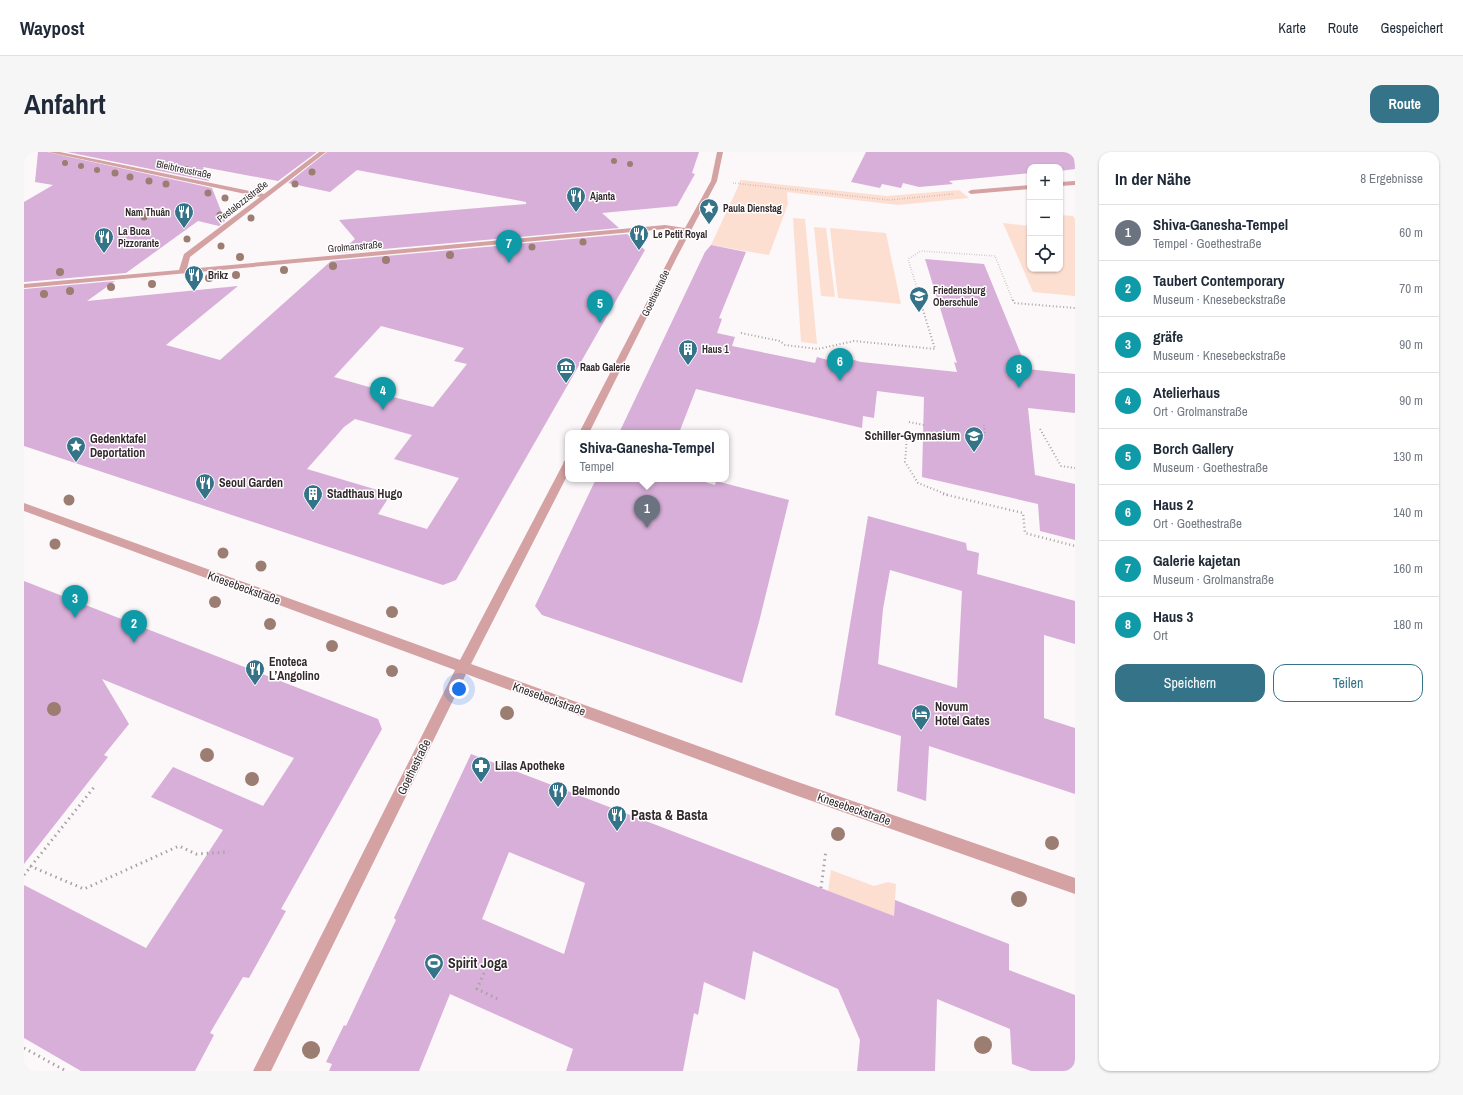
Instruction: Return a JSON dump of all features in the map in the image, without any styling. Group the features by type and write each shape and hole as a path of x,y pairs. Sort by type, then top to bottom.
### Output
{"street":[{"name":"Bleibtreustraße","path":"52,152 265,196"},
{"name":"Pestalozzistraße","path":"182,271 187,256 323,152"},
{"name":"Goethestraße","path":"586,430 714,181 720,152"},
{"path":"1063,184 1075,183"},
{"path":"971,192 1027,187"},
{"name":"Grolmanstraße","path":"24,286 665,228 687,231"},
{"name":"Goethestraße","path":"262,1071 463,668 565,470"},
{"name":"Knesebeckstraße","path":"24,507 792,787 1075,886"}],"path":[{"path":"714,181 889,200 971,192"},
{"path":"742,333 780,341 785,345 818,349 854,341 935,349 908,259 921,251 995,256 1014,303 1075,308"},
{"path":"908,422 924,425"},
{"path":"984,425 984,433"},
{"path":"1040,429 1061,466 1075,468"},
{"path":"907,436 906,462 918,483 940,493 1024,513 1025,533 1075,546"},
{"path":"24,875 96,786"},
{"path":"30,866 84,889 179,846 196,854 229,852"},
{"path":"821,888 826,850"},
{"path":"484,973 477,989 500,1000"},
{"path":"24,1048 66,1071"}],"shaded area":[{"path":"740,180 887,196 959,190 969,198 898,205 787,192 788,204 769,255 711,245"},
{"path":"1063,215 1073,216 1075,219 1075,296 1033,292 1003,223 1027,226 1027,272 1063,272"},
{"path":"793,218 805,219 817,344 801,342"},
{"path":"814,227 826,228 835,297 821,296"},
{"path":"830,228 886,233 901,304 838,298"},
{"path":"831,870 874,886 888,882 896,884 894,916 828,891"}],"building":[{"path":"38,152 47,152 212,188 225,221 219,226 198,221 126,273 24,282 24,202 53,185 35,182"},
{"path":"67,152 317,152 278,181 203,167 209,181"},
{"path":"327,152 699,152 692,173 695,174 677,206 602,213 619,228 339,253 355,239 339,220 526,204 526,202 357,170 330,192 288,183"},
{"path":"866,152 1074,152 1075,169 1063,171 1063,164 1027,164 1027,173 949,181 953,184 919,187 903,183 901,188 882,184 880,188 851,182"},
{"path":"627,234 645,250 456,580 443,585 24,446 24,289 115,281 87,301 238,286 166,345 220,360 331,261","holes":["381,326 464,348 454,361 467,364 433,407 373,392 376,389 334,377","355,419 412,435 394,459 459,478 427,529 378,514 391,494 307,469 344,427"]},
{"path":"711,245 746,252 719,318 722,319 717,333 735,337 732,346 815,363 817,357 828,360 830,353 861,362 957,372 954,362 957,363 925,259 984,264 1027,369 1075,374 1075,413 1028,408 1035,475 1075,484 1075,540 1040,531 1038,504 922,477 924,397 877,391 874,418 863,416 862,428 696,389 680,430 620,430 705,252"},
{"path":"595,482 705,482 715,485 716,482 720,482 789,500 759,622 742,683 542,615 535,606"},
{"path":"868,516 966,543 967,550 979,553 977,574 1075,601 1075,644 1044,635 1044,718 1075,728 1075,794 929,746 926,801 897,791 901,736 835,715","holes":["890,570 962,591 957,688 878,664 883,609"]},
{"path":"24,581 378,719 382,729 281,909 286,911 249,978 243,977 210,1033 214,1035 195,1071 81,1071 24,1038 24,885 146,948 223,830 151,797 173,767 263,806 294,758 102,679 129,724 104,755 108,757 24,864"},
{"path":"471,754 894,916 895,900 1009,944 1009,970 1075,995 1075,1071 1031,1071 1012,1064 1010,1029 937,999 935,1071 857,1071 860,1040 838,989 753,951 745,1000 704,982 698,1015 694,1013 683,1071 566,1071 573,1049 450,994 419,1071 329,1071 332,1064 326,1062 344,1025 346,1026 396,920 394,918","holes":["509,852 585,883 564,954 482,919"]}],"place":[{"name":"Ajanta","path":"576,213"},
{"name":"Paula Dienstag","path":"709,225"},
{"name":"Nam Thuân","path":"184,229"},
{"name":"Le Petit Royal","path":"639,251"},
{"name":"La Buca Pizzorante","path":"104,254"},
{"name":"Galerie kajetan","path":"509,263"},
{"name":"Brikz","path":"194,292"},
{"name":"Friedensburg Oberschule","path":"919,313"},
{"name":"Borch Gallery","path":"600,323"},
{"name":"Haus 1","path":"688,366"},
{"name":"Haus 2","path":"840,381"},
{"name":"Raab Galerie","path":"566,384"},
{"name":"Haus 3","path":"1019,388"},
{"name":"Atelierhaus","path":"383,410"},
{"name":"Schiller-Gymnasium","path":"974,453"},
{"name":"Gedenktafel Deportation","path":"76,463"},
{"name":"Seoul Garden","path":"205,500"},
{"name":"Stadthaus Hugo","path":"313,511"},
{"name":"Shiva-Ganesha-Tempel","path":"647,528"},
{"name":"gräfe","path":"75,618"},
{"name":"Taubert Contemporary","path":"134,643"},
{"name":"Enoteca L’Angolino","path":"255,686"},
{"name":"Novum Hotel Gates","path":"921,731"},
{"name":"Lilas Apotheke","path":"481,783"},
{"name":"Belmondo","path":"558,808"},
{"name":"Pasta & Basta","path":"617,832"},
{"name":"Spirit Joga","path":"434,980"}]}
